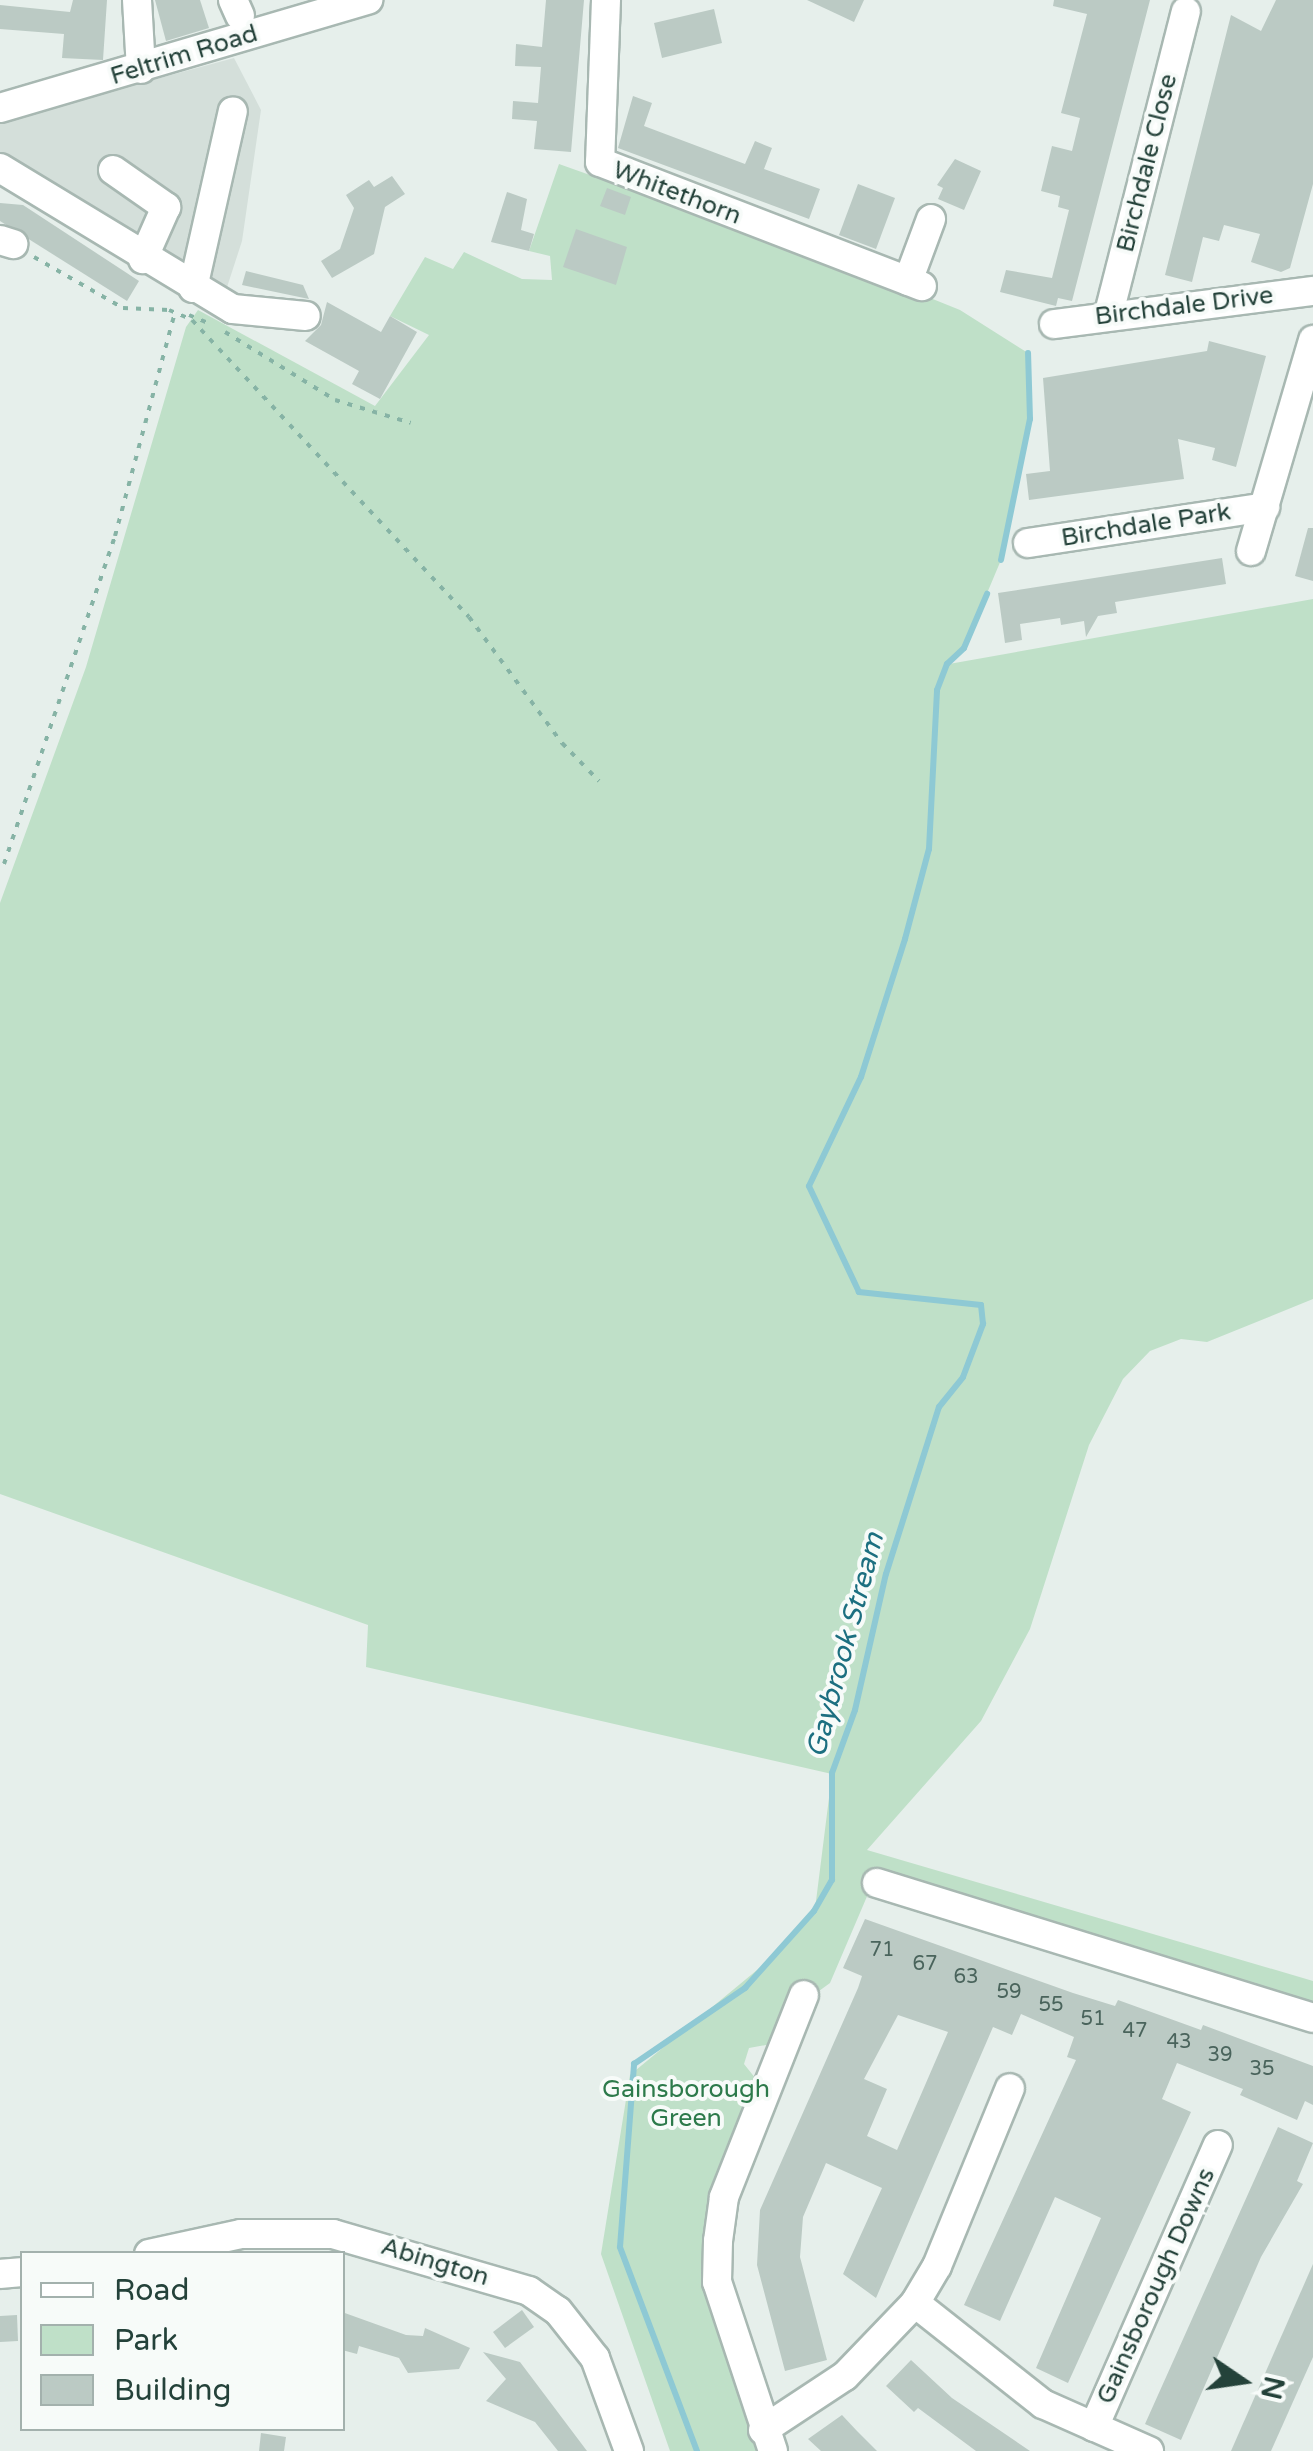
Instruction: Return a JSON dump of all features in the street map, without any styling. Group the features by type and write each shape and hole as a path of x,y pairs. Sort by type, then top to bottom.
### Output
{"street":[{"path":"137,0 141,69"},
{"name":"Feltrim Road","path":"0,108 368,0"},
{"name":"Whitethorn","path":"606,0 600,162 915,284 931,219"},
{"name":"Birchdale Close","path":"1108,314 1186,12"},
{"path":"189,300 234,112"},
{"path":"0,168 143,259 189,300 306,316"},
{"path":"113,170 166,207 143,259"},
{"name":"Birchdale Drive","path":"1054,324 1108,314 1313,291"},
{"path":"1251,551 1313,340"},
{"name":"Birchdale Park","path":"1028,544 1264,507"},
{"path":"877,1883 1313,2018"},
{"path":"804,1994 724,2197 718,2241 717,2282 768,2441 845,2376 914,2303 937,2266 1010,2088"},
{"name":"Gainsborough Downs","path":"1094,2427 1218,2145"},
{"name":"Abington","path":"163,2251 241,2234 334,2234 529,2290 558,2311 595,2358 628,2451"},
{"path":"914,2303 1005,2379 1094,2427 1149,2451"}],"path":[{"path":"6,242 123,308 174,312"},
{"path":"4,864 115,536 174,312 189,300"},
{"path":"189,300 335,400 411,423"},
{"path":"189,300 469,617 562,743 599,781"}],"shaded area":[{"path":"234,58 261,110 242,241 217,318 148,276 156,262 0,160 0,121"}],"green space":[{"name":"Gainsborough Green","path":"559,164 960,310 1028,353 1030,419 1001,560 964,648 949,664 1313,599 1313,1299 1207,1342 1181,1339 1150,1351 1123,1379 1089,1445 1030,1629 981,1721 867,1850 1313,1981 1313,2007 877,1873 830,1983 819,1991 799,1984 771,2044 749,2048 744,2064 756,2079 709,2224 762,2451 670,2451 601,2254 630,2075 769,1960 815,1909 832,1774 366,1667 368,1625 0,1494 0,903 86,667 186,327 198,310 375,406 429,335 390,316 425,257 453,269 464,252 522,279 552,280 550,256 529,251"}],"building":[{"path":"73,0 107,0 103,60 62,58 64,34 0,29 0,5 70,12"},
{"path":"155,0 200,0 209,28 166,41"},
{"path":"546,0 584,0 571,152 534,149 537,121 512,119 513,101 538,103 541,67 515,66 516,44 542,47"},
{"path":"807,0 864,0 854,22"},
{"path":"1054,0 1150,0 1072,301 1058,298 1056,306 1000,292 1006,270 1052,278 1069,210 1058,207 1060,196 1041,191 1052,146 1072,151 1080,118 1061,113 1087,14 1053,6"},
{"path":"1276,0 1313,0 1313,184 1290,268 1281,272 1251,262 1260,234 1224,225 1219,241 1203,237 1192,282 1165,275 1231,15 1261,31"},
{"path":"714,9 722,43 662,58 654,23"},
{"path":"633,96 652,103 644,126 745,164 755,141 772,148 764,169 820,189 809,219 618,148"},
{"path":"955,159 981,171 964,210 938,199 943,188 937,185"},
{"path":"392,176 405,194 385,207 374,254 332,278 321,261 340,249 354,208 346,195 369,180 374,187"},
{"path":"858,184 895,198 876,249 839,235"},
{"path":"607,188 631,197 625,215 600,206"},
{"path":"507,192 527,199 521,230 534,234 529,251 491,242"},
{"path":"0,203 23,205 139,281 127,301 0,221"},
{"path":"576,229 627,247 616,285 563,267"},
{"path":"246,271 303,285 309,299 242,285"},
{"path":"327,302 381,332 390,316 417,332 380,399 352,384 359,371 305,341 321,325"},
{"path":"1209,341 1266,356 1236,467 1212,460 1215,448 1178,439 1184,479 1029,500 1026,474 1050,471 1043,378 1207,351"},
{"path":"1308,528 1313,528 1313,581 1295,576"},
{"path":"1222,558 1226,584 1115,602 1117,613 1098,616 1086,637 1084,621 1061,625 1060,618 1020,624 1022,640 1005,643 998,593"},
{"path":"865,1919 1073,1993 1115,2006 1118,2000 1201,2030 1203,2025 1313,2066 1313,2105 1305,2101 1297,2120 1240,2095 1243,2089 1177,2063 1162,2099 1191,2112 1068,2383 1036,2368 1101,2218 1055,2197 1000,2321 964,2305 1076,2060 1067,2057 1074,2037 1021,2014 1012,2035 993,2027 876,2298 843,2274 882,2188 826,2163 803,2217 800,2257 827,2360 785,2371 757,2265 760,2210 858,1988 862,1976 843,1968","holes":["898,2015 948,2032 897,2150 867,2136 887,2089 864,2079"]},
{"path":"1278,2127 1313,2143 1297,2181 1303,2184 1261,2257 1181,2440 1145,2424"},
{"path":"1313,2264 1313,2357 1271,2451 1231,2451"},
{"path":"522,2310 534,2327 505,2348 493,2332"},
{"path":"345,2313 406,2335 423,2336 425,2328 470,2348 459,2369 408,2373 399,2358 359,2346 357,2354 345,2351"},
{"path":"17,2315 18,2341 0,2342 0,2316"},
{"path":"483,2352 520,2362 587,2451 558,2451 535,2422 486,2401 506,2379"},
{"path":"911,2360 952,2398 1030,2451 976,2451 918,2408 914,2412 886,2386"},
{"path":"842,2415 877,2451 821,2451 808,2439"},
{"path":"261,2433 286,2437 284,2451 259,2451"}],"waterway":[{"name":"Gaybrook Stream","path":"1001,560 1030,419 1028,353"},
{"name":"Gaybrook Stream","path":"697,2451 620,2247 634,2064 745,1988 814,1911 832,1880 832,1773 855,1710 886,1574 939,1407 963,1377 983,1324 981,1305 859,1292 809,1186 861,1077 905,939 929,849 937,690 947,664 964,648 987,594"}]}
